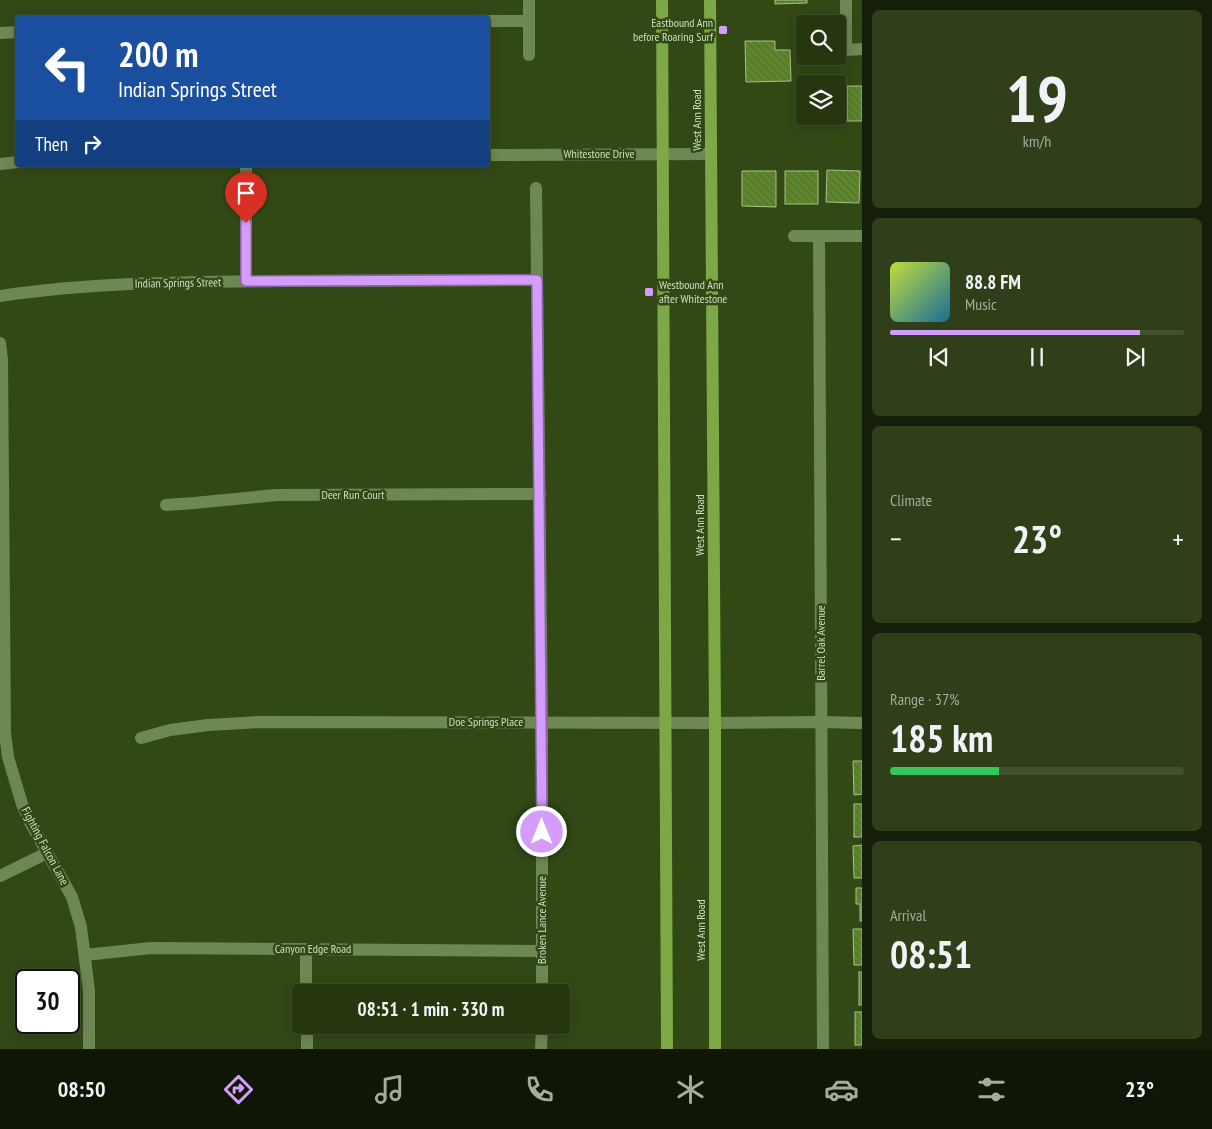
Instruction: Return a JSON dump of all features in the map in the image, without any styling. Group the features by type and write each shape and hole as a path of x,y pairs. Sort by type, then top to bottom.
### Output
{"main road":[{"path":"662,0 667,1049"},
{"name":"West Ann Road","path":"710,0 715,723 715,1049"}],"street":[{"path":"529,0 529,55"},
{"path":"846,0 846,50 862,49"},
{"path":"490,22 529,21"},
{"path":"0,33 15,32"},
{"name":"Whitestone Drive","path":"490,154 711,154"},
{"path":"0,164 15,162"},
{"path":"246,167 246,281"},
{"name":"Broken Lance Avenue","path":"536,188 542,722 542,984"},
{"path":"794,236 862,236"},
{"name":"Barrel Oak Avenue","path":"819,236 823,1049"},
{"name":"Indian Springs Street","path":"0,296 115,284 246,281 537,280"},
{"name":"Fighting Falcon Lane","path":"0,343 2,359 5,733 8,757 22,804 72,897 81,927 89,991 89,1049"},
{"name":"Deer Run Court","path":"166,505 276,495 540,494"},
{"name":"Doe Springs Place","path":"141,738 170,730 199,726 259,722 862,723"},
{"path":"0,876 47,853"},
{"name":"Canyon Edge Road","path":"85,955 151,948 542,951"},
{"path":"306,949 306,984"},
{"path":"307,1034 307,1049"},
{"path":"541,1049 542,1034"}],"building":[{"path":"775,0 807,0 807,3 775,4"},
{"path":"745,41 775,41 775,50 790,50 791,81 746,82"},
{"path":"847,86 862,86 862,121 847,121"},
{"path":"827,170 860,171 859,203 826,202"},
{"path":"742,171 776,171 776,207 742,206"},
{"path":"785,171 818,171 818,204 785,204"},
{"path":"853,761 862,761 862,794 854,795"},
{"path":"854,804 862,804 862,837 854,837"},
{"path":"862,845 862,878 854,878 853,846"},
{"path":"856,888 862,888 862,921 860,921 860,904 856,904"},
{"path":"853,929 862,929 862,965 854,965"},
{"path":"859,972 862,972 862,1005 859,1005"},
{"path":"855,1012 862,1012 862,1045 855,1045"}],"place":[{"name":"Eastbound Ann before Roaring Surf","path":"723,30"},
{"name":"Westbound Ann after Whitestone","path":"649,292"}],"route":[{"path":"246,223 246,281 537,280 542,832"}]}
